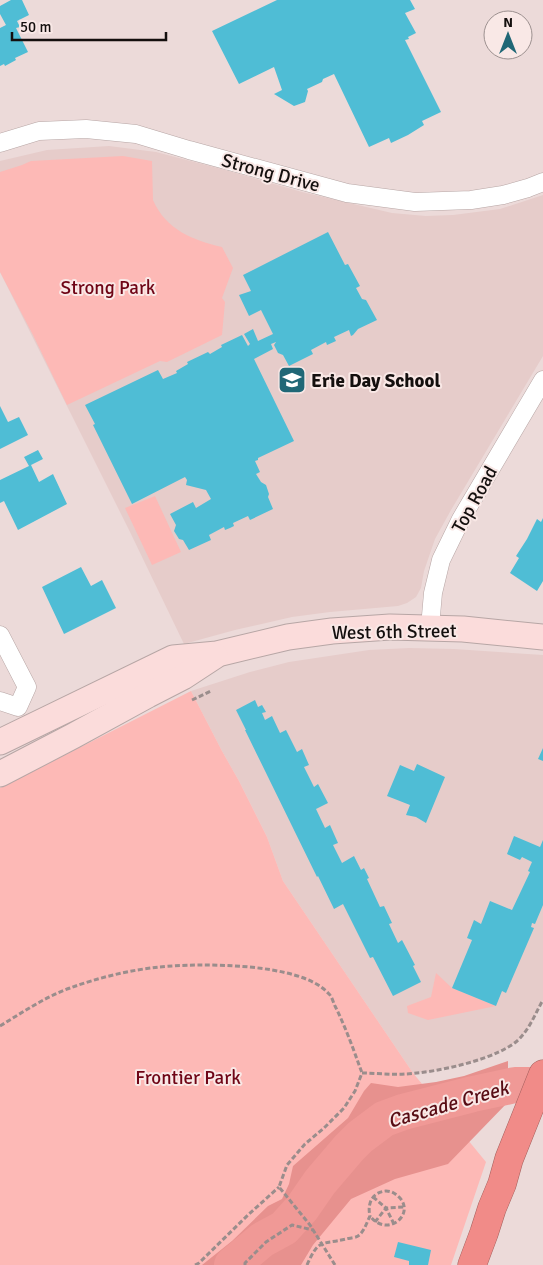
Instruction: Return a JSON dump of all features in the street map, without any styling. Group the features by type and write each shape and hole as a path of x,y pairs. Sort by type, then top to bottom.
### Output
{"highway":[{"path":"472,1265 502,1184 509,1159 543,1074"}],"main road":[{"name":"West 6th Street","path":"0,742 22,718 173,658 217,654 288,637 332,631 390,627 463,629 543,637"},
{"name":"West 6th Street","path":"0,774 183,677 217,654"}],"street":[{"name":"Strong Drive","path":"0,143 39,131 86,129 136,134 347,193 415,202 471,200 503,195 543,182"},
{"name":"Top Road","path":"430,627 433,593 441,560 461,519 543,380"},
{"path":"0,635 27,687 22,718"},
{"path":"0,701 22,718 38,755"}],"path":[{"path":"0,1026 48,997 72,988 123,973 158,967 220,965 258,968 289,973 316,982 329,994 340,1016 362,1073 355,1091 344,1108 305,1144 287,1165 280,1187 195,1265"},
{"path":"362,1073 405,1074 428,1072 479,1060 507,1048 521,1038 543,1000"},
{"path":"280,1187 310,1225 335,1265"},
{"path":"385,1191 398,1195 404,1208 399,1220 387,1226 374,1222 369,1210 373,1197 385,1191"},
{"path":"373,1197 386,1208 394,1224"},
{"path":"374,1222 386,1208 404,1208"},
{"path":"307,1265 315,1250 321,1244 358,1236 365,1228 370,1216"},
{"path":"245,1265 266,1242 292,1226 313,1230"}],"shaded area":[{"name":"Erie Day School","path":"109,146 156,152 302,192 392,213 426,216 453,215 500,209 543,195 543,356 435,539 424,571 421,588 416,597 407,603 398,606 292,617 184,644 0,272 0,161 47,150"},
{"path":"409,648 543,655 543,1000 521,1038 507,1048 479,1060 457,1066 413,1073 283,881 267,837 191,691 289,662 369,650"},
{"path":"508,1061 508,1102 448,1164 395,1179 351,1199 313,1245 301,1265 202,1265 232,1241 268,1206 282,1199 289,1184 293,1166 348,1118 371,1083 398,1087 436,1082 464,1076"}],"green space":[{"name":"Strong Park","path":"123,156 152,161 153,200 165,219 191,237 222,247 233,268 222,298 225,302 222,335 167,362 160,361 67,405 0,272 0,172 31,161"},
{"path":"155,496 181,552 152,565 125,508"},
{"name":"Frontier Park","path":"191,691 267,837 283,881 413,1073 486,1162 451,1265 0,1265 0,788"},
{"path":"436,973 452,988 496,1006 428,1020 408,1013 407,1006 431,997"}],"building":[{"path":"11,0 22,0 29,15 17,21 20,27 16,28 28,52 15,58 16,60 5,66 4,64 0,66 0,28 6,25 0,14 0,6"},
{"path":"277,0 410,0 415,9 405,13 416,33 405,40 441,112 422,121 424,125 408,135 391,143 389,138 369,147 334,74 307,89 305,102 294,106 274,94 282,90 274,67 239,84 212,31"},
{"path":"328,232 345,265 348,264 360,286 356,288 362,299 366,300 377,320 358,329 351,336 349,330 334,337 336,341 327,345 326,342 311,350 313,354 289,366 283,355 278,353 274,345 276,342 271,344 273,349 254,359 294,441 255,461 260,472 256,474 261,482 266,485 273,509 250,520 248,516 233,523 234,526 225,530 224,527 209,535 211,540 189,550 174,531 176,525 170,514 193,502 196,508 211,499 206,490 186,485 187,480 185,477 132,504 85,405 158,370 163,379 177,373 176,371 188,364 187,362 208,352 210,354 222,347 221,345 242,335 248,346 250,344 244,334 253,329 258,341 273,334 261,310 249,316 239,295 251,291 243,275"},
{"path":"0,406 8,422 19,417 28,435 0,449"},
{"path":"38,450 43,459 31,465 39,482 53,474 67,504 18,530 4,501 0,503 0,480 29,466 24,457"},
{"path":"543,518 543,581 537,591 510,573 519,558 516,556 537,519 541,522"},
{"path":"81,567 91,586 102,580 116,608 64,634 42,587"},
{"path":"255,700 258,707 262,705 266,712 262,713 265,720 272,716 280,733 286,730 297,752 302,749 309,765 304,767 314,787 318,784 328,803 316,809 325,828 330,825 338,843 333,845 342,863 354,856 361,870 364,868 380,907 384,906 392,923 389,924 398,943 402,940 415,965 413,966 421,982 393,996 373,957 370,958 343,904 334,909 236,710"},
{"path":"543,748 543,761 538,759"},
{"path":"417,764 445,777 426,823 416,817 406,815 410,805 387,796 400,765 414,771"},
{"path":"514,836 540,847 543,840 543,905 535,924 532,923 531,927 534,928 506,993 502,991 496,1006 452,988 472,940 467,938 474,920 481,924 490,901 512,910 530,872 528,871 532,862 522,857 520,860 507,854"},
{"path":"398,1242 431,1250 428,1265 409,1265 409,1261 394,1257"}],"waterway":[{"name":"Cascade Creek","path":"232,1265 262,1240 284,1228 349,1148 384,1119 403,1112 515,1085 543,1085"}],"place":[{"name":"Erie Day School","path":"292,380"}]}
